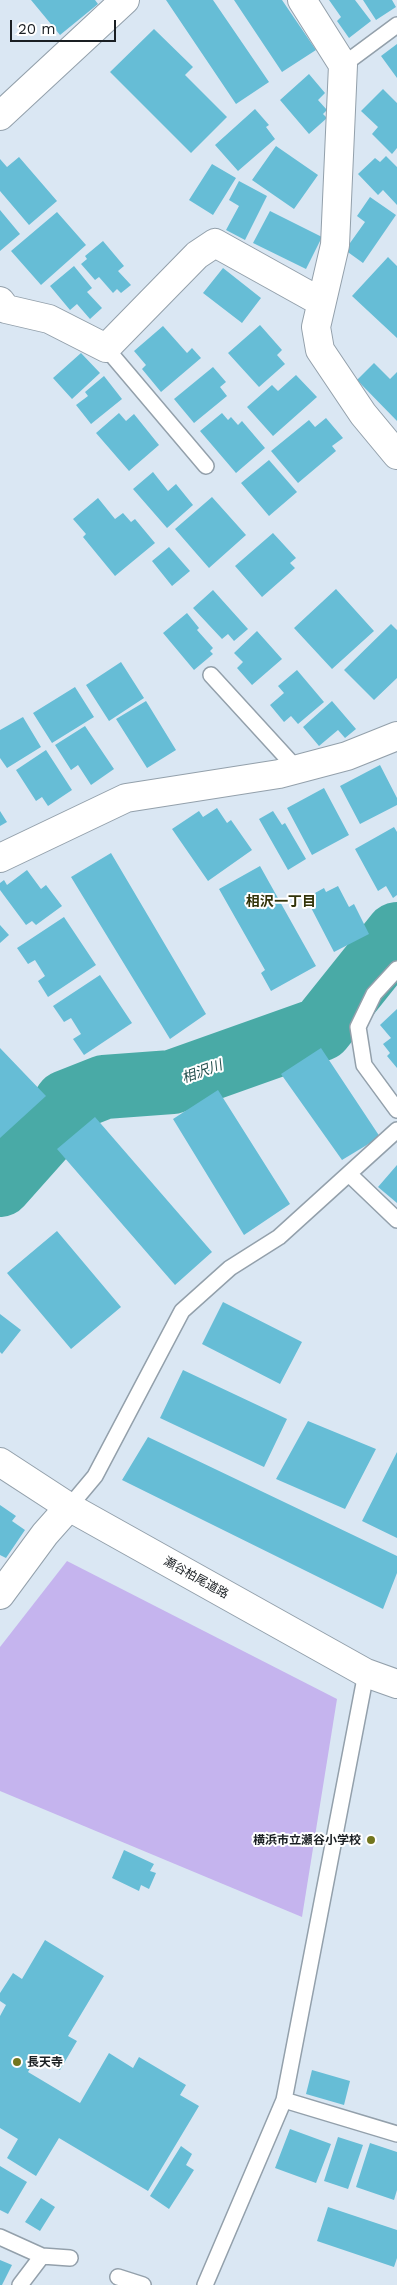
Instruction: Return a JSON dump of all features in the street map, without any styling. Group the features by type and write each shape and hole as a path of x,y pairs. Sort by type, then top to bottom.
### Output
{"street":[{"path":"0,116 125,0"},
{"path":"302,0 343,66 335,245 316,327 320,350 363,414 397,455"},
{"path":"0,301 6,309 49,319 106,348 196,255 215,243 322,302"},
{"path":"0,858 126,798 221,784 297,769 347,756 397,736"},
{"name":"瀬谷柏尾道路","path":"0,1462 69,1507 366,1673 397,1684"},
{"path":"0,1595 45,1534 69,1507"}],"lane":[{"path":"343,66 397,26"},
{"path":"106,348 206,466"},
{"path":"211,675 297,769"},
{"path":"397,969 374,994 358,1027 364,1066 397,1110"},
{"path":"69,1507 95,1476 182,1311 230,1268 279,1236 397,1130"},
{"path":"349,1174 397,1220"},
{"path":"205,2285 284,2100 366,1673"},
{"path":"284,2100 397,2134"},
{"path":"0,2237 42,2256 70,2258"},
{"path":"20,2285 42,2256"},
{"path":"118,2278 143,2285"}],"shaded area":[{"path":"67,1561 337,1699 302,1917 0,1791 0,1647"}],"building":[{"path":"31,0 95,0 98,4 60,35"},
{"path":"166,0 213,0 269,82 236,104"},
{"path":"234,0 282,0 316,50 282,72"},
{"path":"329,0 355,0 371,21 349,38 337,21 341,17"},
{"path":"363,0 392,0 396,7 376,20"},
{"path":"154,29 193,67 185,75 227,117 191,153 110,72"},
{"path":"397,44 397,78 381,56"},
{"path":"309,74 325,93 318,100 327,110 323,114 327,118 309,134 280,100"},
{"path":"383,89 397,103 397,148 392,154 372,134 378,127 361,111"},
{"path":"255,109 269,125 266,127 275,139 238,171 215,145"},
{"path":"276,146 318,175 294,209 252,180"},
{"path":"386,156 397,167 397,205 383,190 378,195 358,174 375,158 380,162"},
{"path":"19,157 57,201 29,225 0,191 0,159 7,167"},
{"path":"212,164 236,178 213,215 189,200"},
{"path":"239,181 267,196 245,240 226,230 239,206 229,200"},
{"path":"370,197 396,215 363,263 345,250 365,222 357,216"},
{"path":"0,210 20,234 0,251"},
{"path":"270,211 322,237 306,269 253,243"},
{"path":"57,212 86,245 41,285 11,251"},
{"path":"103,241 124,266 118,271 131,285 121,293 117,289 113,293 99,277 95,280 81,264 87,259 85,256"},
{"path":"388,257 397,266 397,338 352,296"},
{"path":"74,266 92,288 87,292 102,308 90,319 77,304 70,310 50,286"},
{"path":"223,268 261,298 242,323 203,293"},
{"path":"260,325 282,350 277,355 285,364 259,387 228,353"},
{"path":"163,326 187,353 192,348 201,358 161,392 142,369 146,365 134,351"},
{"path":"81,353 100,373 72,399 53,378"},
{"path":"374,363 390,379 397,372 397,421 357,380"},
{"path":"213,367 226,382 220,387 227,396 194,423 174,399"},
{"path":"296,375 317,397 273,436 247,407 272,385 278,391"},
{"path":"104,376 122,399 91,424 76,405 88,396 85,392"},
{"path":"119,413 126,421 134,414 159,445 129,471 96,433"},
{"path":"222,413 228,420 231,417 238,425 242,421 265,448 236,473 200,431"},
{"path":"326,418 343,438 332,446 336,451 298,483 271,451 309,420 315,427"},
{"path":"269,460 297,492 269,516 241,483"},
{"path":"153,472 168,491 176,484 193,505 167,528 133,489"},
{"path":"212,497 246,535 209,568 175,529"},
{"path":"98,498 115,519 123,513 131,522 135,519 155,543 115,576 83,537 86,534 73,519"},
{"path":"273,533 296,558 290,563 295,568 262,597 235,566"},
{"path":"169,547 190,571 172,586 152,561"},
{"path":"336,589 374,631 332,669 294,628"},
{"path":"213,590 248,629 234,641 228,634 222,639 193,608"},
{"path":"187,613 199,628 197,630 213,648 210,651 213,654 194,670 163,633"},
{"path":"391,624 397,630 397,678 374,700 344,670"},
{"path":"257,631 282,659 252,685 237,668 243,662 234,653"},
{"path":"121,662 144,698 109,721 86,685"},
{"path":"297,670 324,702 298,724 291,716 284,722 270,705 284,693 278,686"},
{"path":"75,687 94,717 52,743 33,713"},
{"path":"146,701 176,750 147,768 116,719"},
{"path":"332,701 356,729 345,738 338,730 319,746 303,727"},
{"path":"23,717 41,747 7,768 0,758 0,730"},
{"path":"85,726 114,769 91,785 78,765 71,770 55,745"},
{"path":"46,750 72,790 48,806 42,797 36,801 16,770"},
{"path":"380,765 397,798 397,805 360,824 340,786"},
{"path":"324,788 349,835 312,855 287,808"},
{"path":"217,808 227,823 231,820 252,850 208,881 172,829 199,811 203,817"},
{"path":"0,811 7,822 0,826"},
{"path":"273,811 282,825 285,823 306,859 288,870 259,819"},
{"path":"394,827 397,832 397,895 393,898 386,886 378,891 355,849"},
{"path":"111,853 206,1014 170,1039 71,877"},
{"path":"260,866 316,966 271,991 261,973 265,970 219,889"},
{"path":"27,870 41,889 46,885 62,906 36,925 32,921 26,925 0,890 0,883 4,880 7,885"},
{"path":"338,886 349,907 354,904 369,934 334,952 306,898 324,888 326,892"},
{"path":"64,917 96,965 48,997 38,981 45,976 35,960 28,964 17,948"},
{"path":"0,925 9,935 0,943"},
{"path":"100,975 132,1023 84,1055 73,1039 81,1034 71,1018 64,1022 53,1006"},
{"path":"397,1009 397,1068 387,1056 390,1053 383,1044 391,1038 380,1025"},
{"path":"0,1048 46,1096 0,1138"},
{"path":"321,1048 380,1137 342,1160 281,1074"},
{"path":"218,1090 290,1204 244,1235 173,1119"},
{"path":"95,1117 212,1252 175,1285 57,1149"},
{"path":"397,1165 397,1203 378,1187"},
{"path":"57,1231 121,1307 71,1349 7,1273"},
{"path":"223,1302 302,1342 280,1384 202,1344"},
{"path":"0,1314 21,1330 2,1354 0,1352"},
{"path":"183,1370 287,1419 264,1467 160,1418"},
{"path":"308,1421 376,1449 345,1509 276,1479"},
{"path":"148,1437 397,1556 397,1573 383,1609 122,1480"},
{"path":"397,1452 397,1538 362,1521"},
{"path":"0,1505 16,1516 12,1521 25,1530 6,1558 0,1555"},
{"path":"124,1850 154,1864 150,1871 156,1873 149,1889 141,1885 139,1891 112,1878"},
{"name":"長天寺","path":"45,1940 104,1976 68,2036 77,2041 60,2070 37,2056 28,2072 80,2103 109,2053 133,2068 139,2057 186,2085 180,2095 199,2106 148,2191 59,2138 36,2176 7,2158 18,2139 0,2128 0,2016 6,2005 0,2001 0,1993 13,1973 22,1979"},
{"path":"312,2070 350,2081 344,2105 306,2094"},
{"path":"290,2129 331,2144 316,2183 275,2168"},
{"path":"338,2137 363,2145 348,2189 324,2181"},
{"path":"370,2143 397,2152 397,2190 394,2200 356,2187"},
{"path":"181,2146 192,2154 186,2165 194,2170 169,2209 150,2196"},
{"path":"0,2166 27,2182 8,2214 0,2210"},
{"path":"41,2198 55,2207 40,2231 25,2222"},
{"path":"328,2207 397,2230 397,2258 394,2267 317,2241"},
{"path":"0,2260 12,2265 2,2285 0,2285"}],"waterway":[{"name":"相沢川","path":"0,1185 41,1139 66,1102 104,1087 172,1082 321,1029 397,934"}],"place":[{"name":"横浜市立瀬谷小学校","path":"371,1840"},
{"name":"長天寺","path":"17,2062"}],"district":[{"name":"相沢一丁目","path":"281,902"}]}
